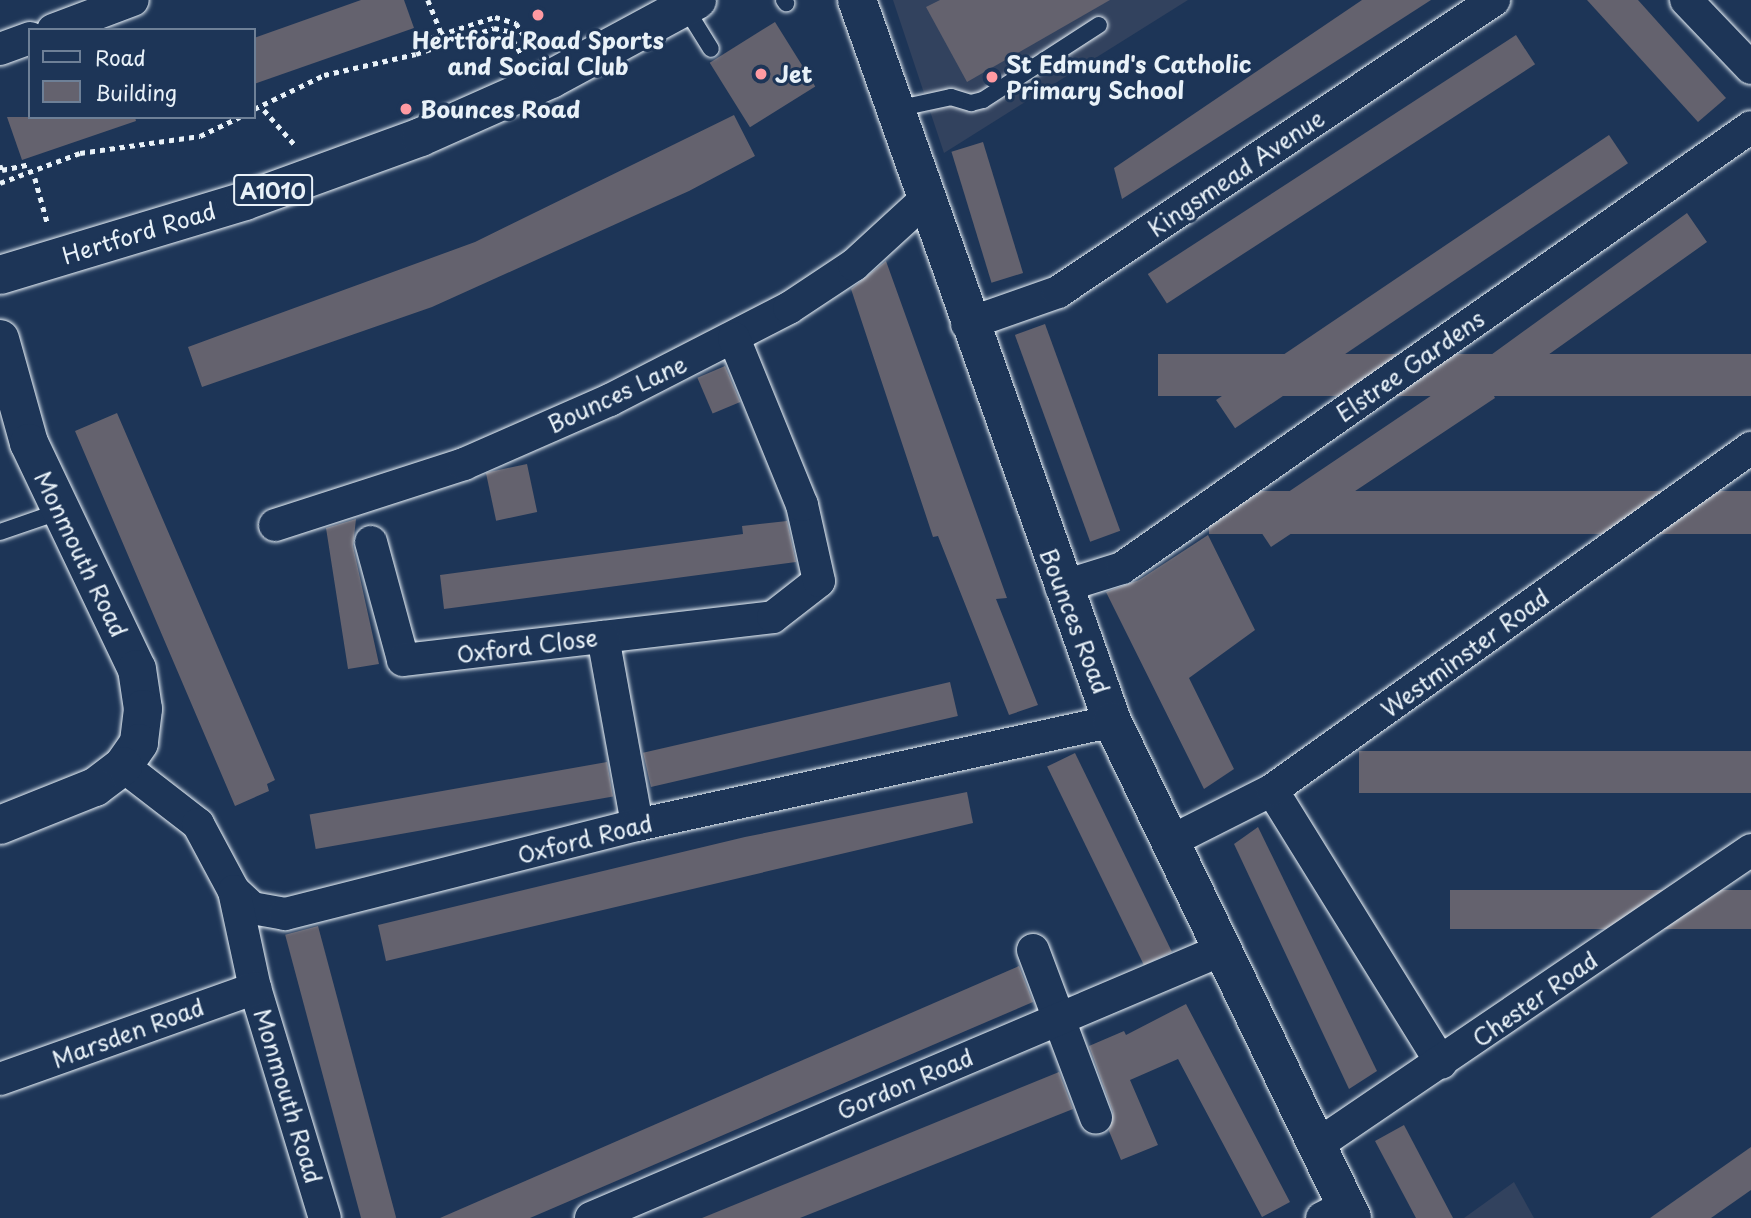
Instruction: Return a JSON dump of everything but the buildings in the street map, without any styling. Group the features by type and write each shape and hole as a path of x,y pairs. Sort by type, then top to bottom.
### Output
{"street":[{"path":"58,28 133,0"},
{"name":"Bounces Road","path":"857,0 967,324 1112,721 1219,951 1317,1146 1340,1214"},
{"name":"Kingsmead Avenue","path":"967,324 1058,292 1494,0"},
{"path":"1686,0 1751,68"},
{"name":"Hertford Road","path":"0,275 245,201 421,137 551,79 691,3"},
{"path":"0,49 28,39"},
{"name":"Elstree Gardens","path":"1061,587 1122,568 1751,127"},
{"name":"Bounces Lane","path":"275,525 464,464 734,338 854,265 925,200"},
{"name":"Oxford Close","path":"371,542 404,660 773,617 819,581 802,505 734,338"},
{"name":"Monmouth Road","path":"1,352 12,398 58,512 137,669 143,709 139,743 123,766"},
{"name":"Westminster Road","path":"1169,842 1272,790 1751,448"},
{"path":"603,637 638,825"},
{"name":"Oxford Road","path":"123,766 198,824 234,891 252,908 285,914 638,825 1112,721"},
{"path":"0,825 95,787 123,766"},
{"path":"1272,790 1441,1063"},
{"name":"Chester Road","path":"1317,1146 1751,850"},
{"name":"Monmouth Road","path":"234,891 255,988 325,1218"},
{"path":"1033,950 1096,1118"},
{"name":"Gordon Road","path":"591,1218 1219,951"},
{"name":"Marsden Road","path":"0,1079 255,988"}],"lane":[{"path":"691,3 711,49"},
{"path":"895,109 951,97 971,103 983,100 1099,25"},
{"path":"0,532 58,512"}],"path":[{"path":"428,0 442,34"},
{"path":"421,41 504,18 516,23 531,47"},
{"path":"256,108 324,75 416,54 494,28 508,31 526,66"},
{"path":"264,110 296,146"},
{"path":"0,184 80,153 200,136 236,119"},
{"path":"0,165 2,170 30,164"},
{"path":"35,178 48,225"}],"shaded area":[{"name":"St Edmund's Catholic Primary School","path":"893,0 1188,0 944,153"},
{"path":"1514,1182 1534,1218 1464,1218"}],"place":[{"name":"Hertford Road Sports and Social Club","path":"538,15"},
{"name":"Jet","path":"761,74"},
{"name":"St Edmund's Catholic Primary School","path":"992,77"},
{"name":"Bounces Road","path":"406,109"}]}
